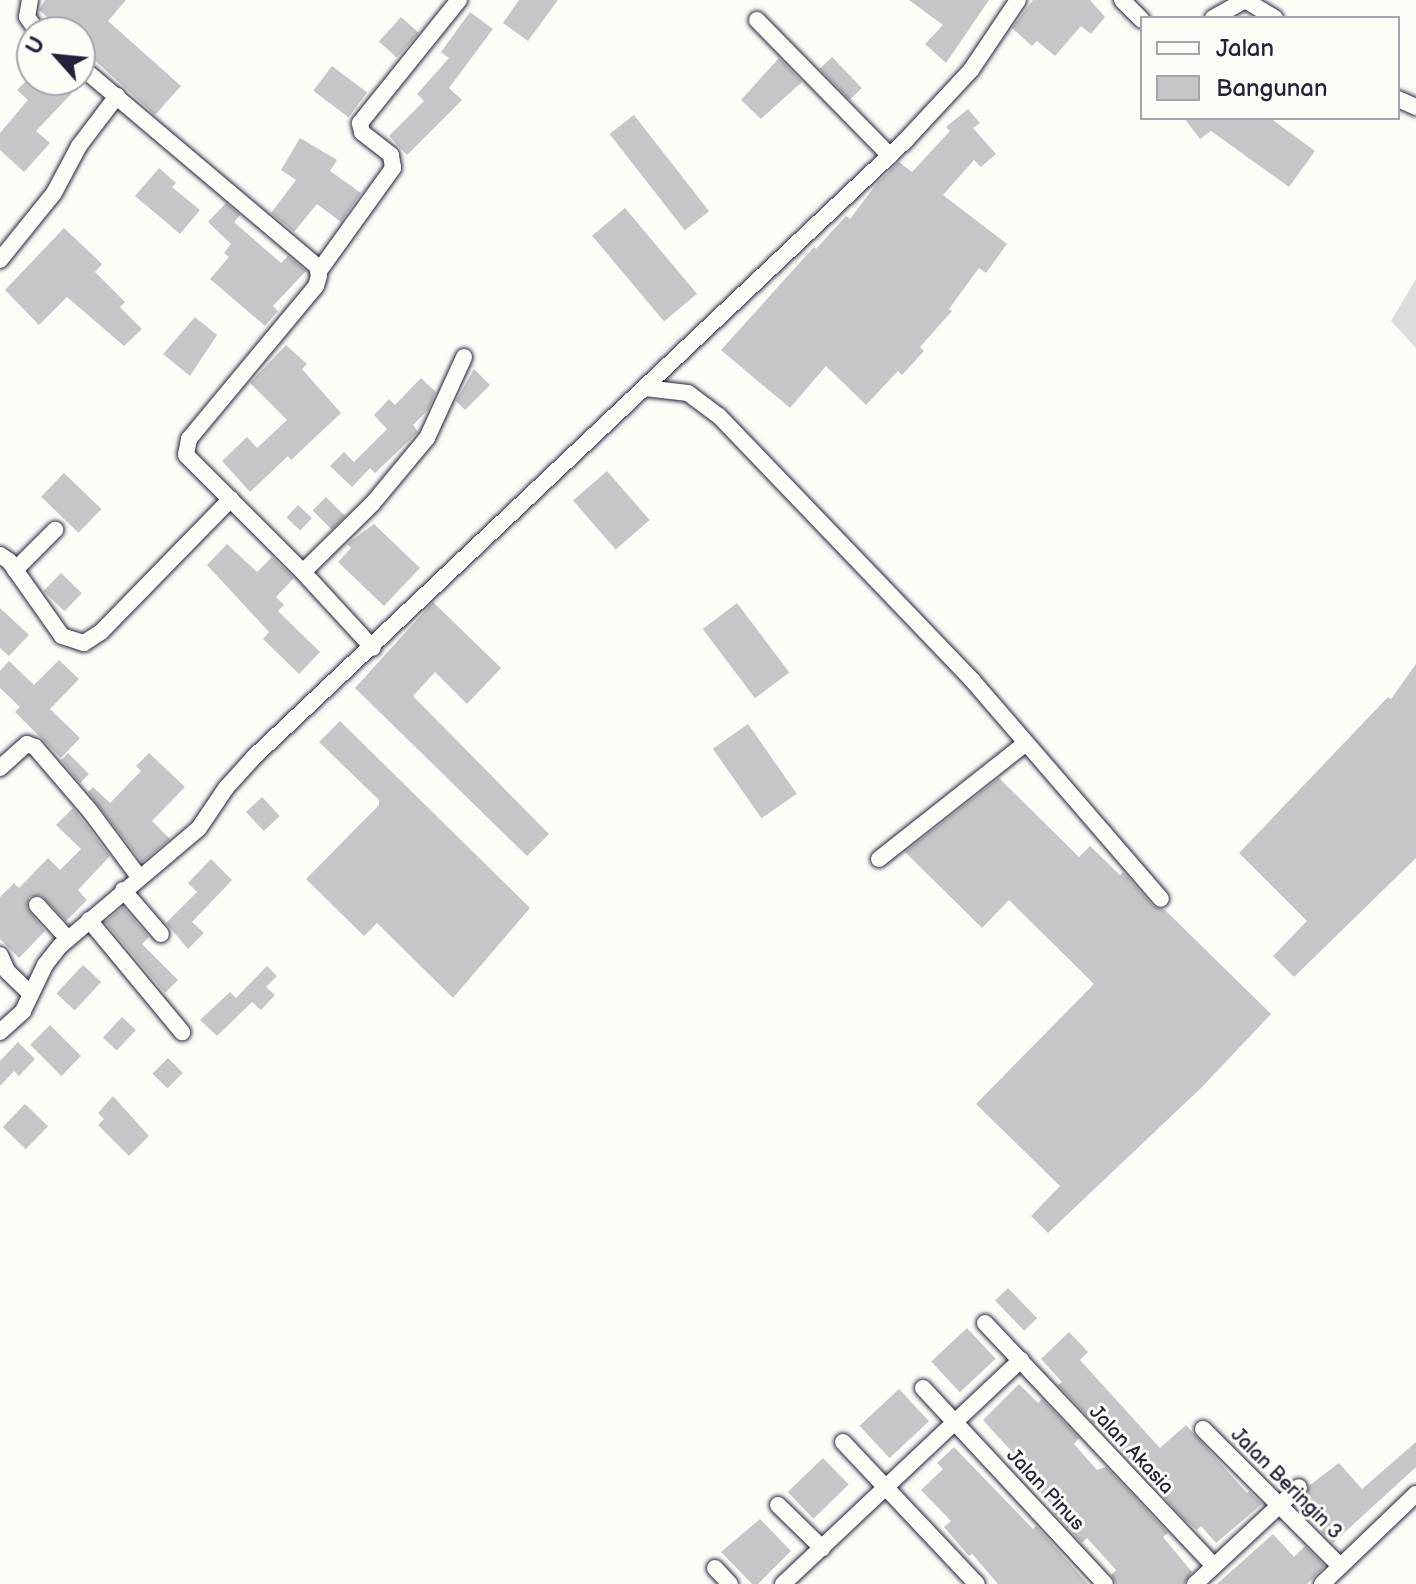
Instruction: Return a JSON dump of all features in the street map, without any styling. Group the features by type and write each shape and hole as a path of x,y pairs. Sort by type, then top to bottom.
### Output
{"street":[{"path":"373,648 303,572 189,461 185,447 316,286 319,271 393,168 391,155 362,132 360,123 459,0"},
{"path":"0,1032 23,1011 51,955 123,890 199,828 226,788 254,757 373,648 890,156 971,70 1018,0"},
{"path":"1122,0 1140,18"},
{"path":"1217,16 1245,0 1272,16"},
{"path":"757,20 890,156"},
{"path":"96,79 306,255 319,271"},
{"path":"0,260 54,193 79,146 117,96"},
{"path":"303,572 373,503 427,438 464,357"},
{"path":"645,388 688,393 704,402 887,588 1161,899"},
{"path":"0,555 15,570 62,636 84,643 101,632 231,499"},
{"path":"15,570 55,530"},
{"path":"879,859 1026,743"},
{"path":"0,768 27,744 35,747 97,819 139,877"},
{"path":"123,890 161,934"},
{"path":"37,905 68,939"},
{"path":"89,920 182,1032"},
{"path":"0,955 7,971 31,994"},
{"name":"Jalan Akasia","path":"985,1323 1214,1566"},
{"path":"783,1584 1021,1360"},
{"name":"Jalan Pinus","path":"923,1388 1105,1584"},
{"name":"Jalan Beringin 3","path":"1203,1429 1340,1566"},
{"path":"843,1442 977,1584"},
{"path":"1195,1584 1299,1487"},
{"path":"1322,1584 1416,1494"},
{"path":"778,1505 822,1548"},
{"path":"715,1568 730,1584"}],"shaded area":[{"path":"1416,279 1416,348 1391,321"}],"building":[{"path":"45,0 126,0 108,21 181,86 155,115 96,62 96,16 46,16 39,10"},
{"path":"519,0 558,0 528,41 503,23"},
{"path":"909,0 989,0 946,63 925,44 943,25"},
{"path":"1033,0 1090,0 1105,17 1091,34 1081,26 1055,56 1037,41 1032,46 1012,28"},
{"path":"470,12 493,29 449,88 462,100 407,155 389,136 424,101 417,94 449,58 441,52"},
{"path":"401,17 419,33 397,58 379,42"},
{"path":"832,57 862,88 850,100 820,69"},
{"path":"779,58 802,82 761,119 741,100"},
{"path":"332,66 367,92 348,117 313,91"},
{"path":"24,96 69,96 36,131 50,143 24,172 0,150 0,133 28,100"},
{"path":"968,109 980,123 973,128 996,154 981,167 974,160 943,195 1007,244 986,273 979,268 949,309 952,311 920,347 924,351 902,375 898,371 866,405 826,366 790,408 721,350 814,247 816,249 846,216 850,219 878,182 899,162 912,172 950,131 946,127"},
{"path":"634,115 709,211 685,230 610,134"},
{"path":"1186,120 1273,120 1315,151 1289,187 1211,131 1200,139"},
{"path":"300,138 337,160 330,171 361,193 341,222 317,204 294,232 271,213 296,180 281,170"},
{"path":"159,168 176,183 172,187 200,210 180,234 135,196"},
{"path":"226,203 240,215 234,222 281,263 288,256 306,271 273,306 278,311 265,326 210,279 229,257 224,253 231,244 208,222"},
{"path":"625,208 697,294 664,321 592,236"},
{"path":"64,228 102,264 95,272 125,302 120,307 142,329 124,346 67,297 39,325 5,290"},
{"path":"195,317 217,335 190,376 163,354"},
{"path":"286,345 307,364 302,369 341,413 291,460 288,456 250,492 222,461 247,437 257,448 287,420 250,383"},
{"path":"474,369 490,385 465,410 456,401"},
{"path":"421,378 436,392 428,410 413,425 418,432 375,473 370,468 352,487 330,466 344,452 354,462 387,429 374,415 389,399 395,405"},
{"path":"607,471 650,520 616,550 573,501"},
{"path":"64,473 101,509 78,533 41,497"},
{"path":"326,497 345,516 332,530 313,510"},
{"path":"298,505 312,518 300,530 286,517"},
{"path":"374,524 420,568 384,606 338,562 351,548 347,544"},
{"path":"227,544 257,572 272,557 294,578 276,597 284,605 278,611 320,652 299,674 263,639 269,632 207,565"},
{"path":"61,573 82,593 64,611 44,591"},
{"path":"433,602 501,668 467,704 435,672 413,696 549,834 527,856 355,688"},
{"path":"737,603 789,672 755,698 703,629"},
{"path":"0,608 29,635 9,656 0,648"},
{"path":"59,660 79,679 50,709 80,738 61,758 15,712 20,707 0,688 0,671 9,661 34,685"},
{"path":"1416,664 1416,858 1294,977 1273,956 1307,921 1239,853 1388,697 1391,699"},
{"path":"340,721 530,908 453,998 377,923 364,936 306,879 379,805 379,800 319,742"},
{"path":"748,724 797,794 762,818 713,749"},
{"path":"68,753 89,774 80,783 61,760"},
{"path":"149,753 185,787 152,821 170,839 142,862 88,792 93,787 110,803 141,771 136,766"},
{"path":"999,778 1079,857 1090,846 1120,875 1123,872 1153,906 1165,910 1271,1014 1202,1087 1048,1233 1031,1216 1060,1186 976,1104 1094,984 1009,900 982,928 905,852"},
{"path":"262,797 280,816 264,831 246,812"},
{"path":"73,808 110,856 78,890 87,900 66,921 41,895 29,897 27,908 45,931 19,958 0,939 0,897 14,883 19,888 48,858 60,870 81,849 56,825"},
{"path":"211,859 232,880 192,922 204,933 188,949 166,923 197,892 188,883"},
{"path":"123,907 149,937 142,944 178,980 165,993 105,922"},
{"path":"83,965 101,982 75,1011 56,994"},
{"path":"267,966 277,976 266,987 275,995 261,1010 252,1002 217,1036 200,1020 230,992 236,998"},
{"path":"122,1017 136,1030 117,1050 103,1037"},
{"path":"50,1025 81,1056 61,1076 30,1045"},
{"path":"18,1042 35,1059 19,1076 14,1071 0,1086 0,1061"},
{"path":"168,1058 183,1073 167,1088 152,1074"},
{"path":"113,1096 149,1136 129,1156 98,1125 104,1119 98,1113"},
{"path":"25,1104 48,1126 26,1149 3,1127"},
{"path":"1008,1288 1037,1318 1024,1331 995,1301"},
{"path":"967,1328 996,1359 960,1392 931,1361"},
{"path":"1069,1332 1088,1352 1080,1360 1160,1448 1186,1425 1247,1493 1249,1491 1262,1504 1216,1543 1201,1526 1197,1530 1184,1519 1097,1422 1095,1424 1058,1385 1062,1382 1041,1359"},
{"path":"1019,1384 1038,1403 1042,1399 1079,1438 1074,1444 1097,1470 1106,1467 1168,1533 1163,1537 1192,1572 1184,1584 1116,1584 1111,1575 1116,1570 1087,1538 1082,1543 1053,1512 1056,1509 1008,1457 1013,1453 983,1420"},
{"path":"899,1389 929,1421 890,1458 860,1426"},
{"path":"1416,1442 1416,1467 1333,1543 1321,1532 1324,1526 1301,1500 1310,1485 1339,1463 1362,1489"},
{"path":"954,1447 1033,1529 1036,1526 1088,1584 998,1584 972,1554 969,1556 944,1527 951,1521 921,1490 943,1469 937,1463"},
{"path":"823,1458 849,1485 813,1519 788,1492"},
{"path":"760,1519 791,1551 758,1584 752,1584 721,1552"},
{"path":"1273,1534 1294,1557 1305,1546 1325,1566 1307,1584 1217,1584"}]}
